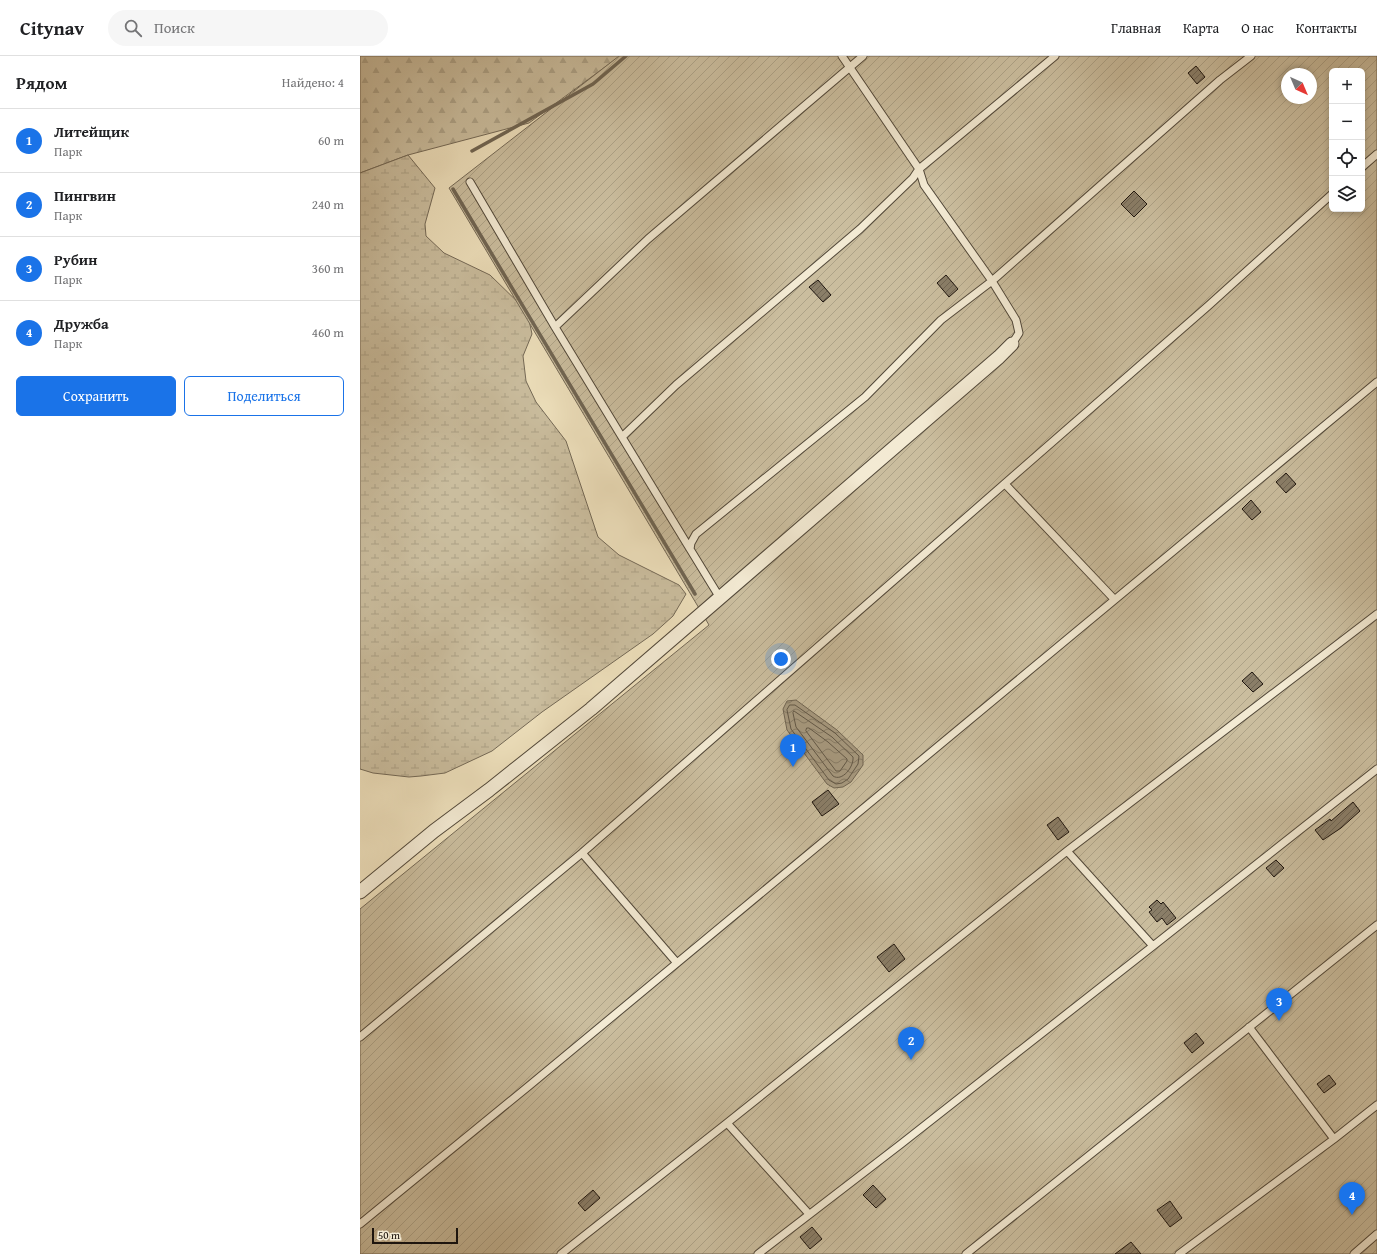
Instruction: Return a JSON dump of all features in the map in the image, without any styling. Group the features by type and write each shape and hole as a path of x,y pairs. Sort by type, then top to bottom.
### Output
{"street":[{"path":"360,892 434,831 489,790 591,709 999,358 1012,344"}],"lane":[{"path":"842,56 919,169 924,185 992,281 1016,320 1019,333 1012,344"},
{"path":"556,327 648,239 863,56"},
{"path":"622,437 676,385 860,229 913,178 919,169 1055,56"},
{"path":"690,549 691,543 696,534 865,397 941,320 992,281 1220,80 1251,56"},
{"path":"1365,164 1377,154"},
{"path":"470,182 720,598"},
{"path":"360,1038 582,853 1208,306 1329,197"},
{"path":"360,1224 1377,382"},
{"path":"1005,484 1114,599"},
{"path":"561,1254 1067,851 1377,614"},
{"path":"758,1254 901,1144 1377,769"},
{"path":"1067,851 1153,946"},
{"path":"582,853 677,963"},
{"path":"966,1254 1377,925"},
{"path":"1249,1027 1334,1140"},
{"path":"1179,1254 1334,1140 1377,1105"},
{"path":"727,1123 809,1214"},
{"path":"1354,1254 1377,1234"}],"green space":[{"path":"360,56 620,56 529,123 408,155 360,173"},
{"path":"619,56 1377,56 1377,1254 360,1254 360,909 709,625 449,188"},
{"path":"408,155 435,188 425,224 426,236 444,253 490,275 527,311 532,334 523,356 526,381 536,402 566,441 598,537 619,555 679,585 686,594 673,616 653,634 542,712 492,751 445,773 409,777 373,773 360,769 360,173"}],"water":[{"path":"796,700 837,730 863,755 863,765 851,782 843,787 834,788 827,784 787,730 783,709 787,701"}],"building":[{"path":"1196,66 1205,77 1197,84 1188,73"},
{"path":"1134,191 1147,204 1134,217 1121,204"},
{"path":"946,275 958,289 949,297 937,283"},
{"path":"818,280 831,295 823,302 809,287"},
{"path":"1286,473 1296,484 1286,493 1276,482"},
{"path":"1251,500 1261,512 1252,520 1242,509"},
{"path":"1252,672 1263,684 1253,692 1242,681"},
{"path":"828,790 839,804 822,816 812,802"},
{"path":"1353,802 1360,811 1341,828 1323,840 1315,830 1330,819 1331,821"},
{"path":"1058,817 1069,832 1058,840 1047,825"},
{"path":"1276,860 1284,868 1274,877 1266,868"},
{"path":"1157,900 1161,904 1163,902 1176,918 1167,925 1162,918 1157,922 1149,912 1152,910 1149,907"},
{"path":"894,944 905,959 889,972 877,957"},
{"path":"1196,1033 1204,1043 1192,1053 1184,1043"},
{"path":"1329,1075 1336,1084 1324,1093 1317,1084"},
{"path":"873,1185 886,1199 876,1208 863,1195"},
{"path":"593,1190 600,1198 585,1211 578,1203"},
{"path":"1170,1201 1182,1218 1170,1227 1157,1210"},
{"path":"812,1227 822,1239 810,1249 800,1237"},
{"path":"1131,1242 1141,1254 1115,1254"}],"waterway":[{"path":"472,151 593,84 626,56"},
{"path":"453,189 695,594"}],"place":[{"name":"Литейщик","path":"793,767"},
{"name":"Рубин","path":"1279,1021"},
{"name":"Пингвин","path":"911,1060"},
{"name":"Дружба","path":"1352,1215"}]}
